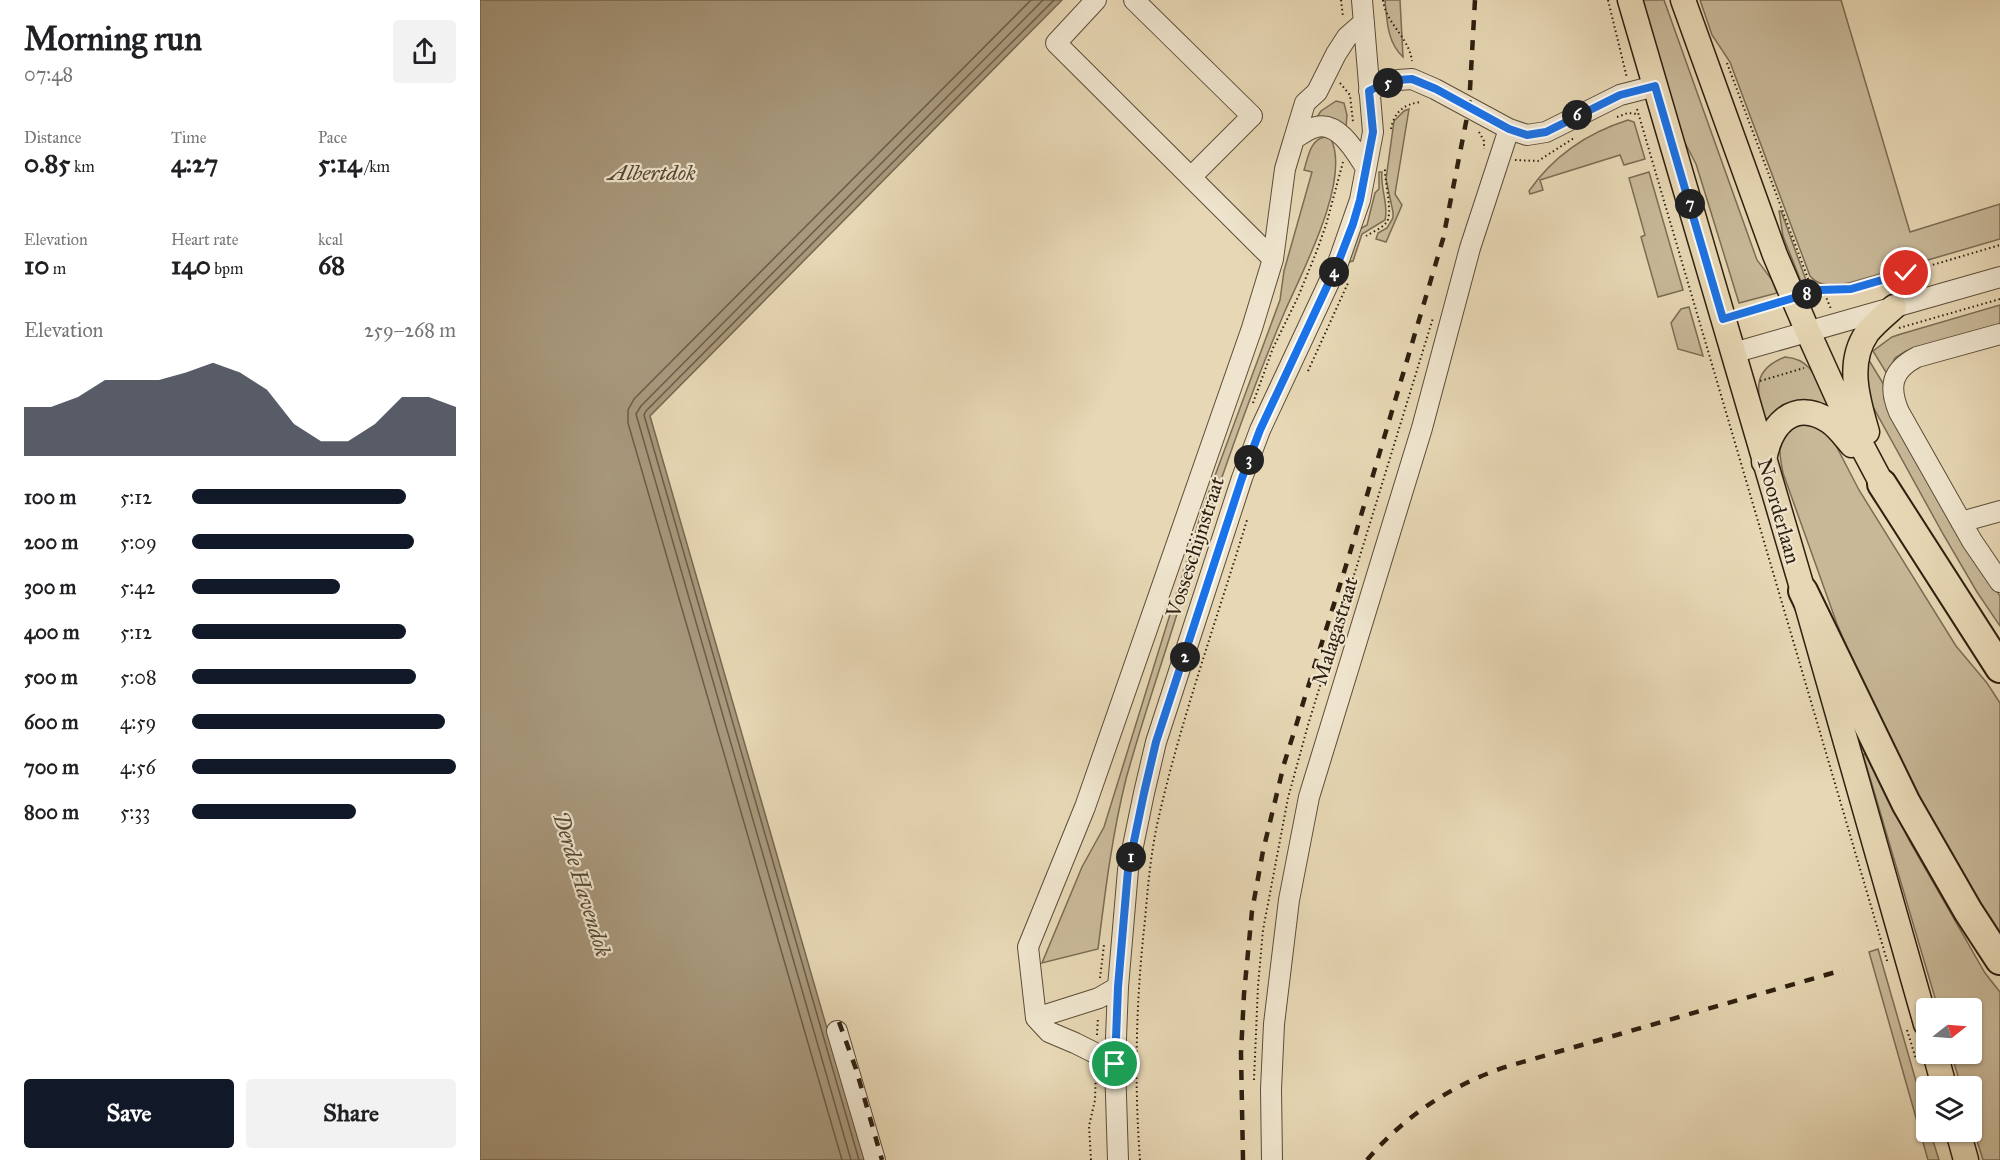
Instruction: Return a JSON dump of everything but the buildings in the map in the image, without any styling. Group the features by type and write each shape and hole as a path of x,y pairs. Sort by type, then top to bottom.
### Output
{"highway":[{"path":"1882,484 2000,668"},
{"path":"1803,591 1906,803 1968,911 2000,960"}],"main road":[{"name":"Noorderlaan","path":"1630,0 1655,86 1712,322 1733,352 1803,591 1916,1026"},
{"path":"1683,0 1771,244 1793,298 1846,416 1882,484"},
{"path":"1882,484 1859,405 1855,387 1855,371 1858,354 1867,333 1893,319"},
{"path":"1764,462 1770,436 1777,426 1787,417 1807,413 1828,420 1837,428 1882,484"},
{"path":"1961,1142 1966,1160"}],"street":[{"path":"1096,0 1056,43 1273,259"},
{"path":"1134,0 1252,116 1191,177"},
{"name":"Vosseschijnstraat","path":"1118,1160 1115,1064 1118,987 1128,870 1144,793 1156,742 1242,478 1260,430 1338,263 1360,200 1375,168 1362,0"},
{"path":"1115,1064 1049,1032 1036,1018 1028,947 1085,807 1252,328 1273,259 1285,169 1305,103 1317,92 1347,37 1364,22"},
{"path":"1369,91 1398,80 1412,79 1436,89 1509,129 1527,135 1546,132 1592,108 1631,92 1655,86"},
{"path":"1294,139 1317,126 1334,130 1375,168"},
{"name":"Malagastraat","path":"1272,1160 1271,1089 1275,1015 1289,900 1309,797 1422,428 1470,248 1509,129"},
{"path":"1733,352 1808,332 1893,319 2000,276"},
{"path":"2000,334 1917,357 1906,363 1899,370 1894,383 1893,396 1899,412 1961,522 2000,582"},
{"path":"1961,522 2000,512"},
{"path":"1036,1018 1099,998 1118,987"},
{"path":"837,1031 874,1160"}],"path":[{"path":"1383,0 1388,16 1408,44 1411,54 1412,79"},
{"path":"1608,0 1631,92 1712,322 1888,964"},
{"path":"1734,80 1810,284 1820,290"},
{"path":"1390,134 1392,119 1397,112 1412,103"},
{"path":"1365,237 1388,220 1389,212 1384,182 1375,168"},
{"path":"1712,322 1820,290 1851,289 2000,245"},
{"path":"1304,377 1351,278"},
{"path":"1893,319 2000,298"},
{"path":"1743,386 1822,363"},
{"path":"1140,1160 1137,1097 1138,996 1152,853 1182,727 1248,517"}],"shaded area":[{"path":"1385,0 1400,0 1403,57 1391,38"},
{"path":"1642,0 1664,0 1757,260 1772,280 1777,293 1739,303 1696,164 1682,137"},
{"path":"1700,0 1841,0 1910,232 2000,204 2000,239 1849,283 1828,285 1814,280 1810,276 1730,62 1712,35"},
{"path":"1336,101 1344,103 1347,115 1346,128 1317,117 1321,111"},
{"path":"1409,109 1395,194 1402,205 1386,242 1376,239 1378,233 1387,228 1393,218 1386,179 1394,121"},
{"path":"1628,120 1634,122 1645,159 1624,165 1620,155 1540,180 1543,190 1530,194 1529,191 1539,178 1560,156 1585,139"},
{"path":"1325,137 1331,139 1335,157 1335,178 1330,201 1227,461 1144,717 1126,779 1117,821 1098,949 1042,963 1082,867 1104,827 1203,508 1280,300 1284,271 1312,172 1304,170 1308,155 1316,141"},
{"path":"1379,172 1382,172 1385,220 1362,234 1353,261 1349,262 1360,229 1367,225 1375,193 1379,189"},
{"path":"1649,172 1683,290 1658,297 1641,237 1645,235 1629,178"},
{"path":"1779,211 1781,211 1807,283 1802,284 1783,236"},
{"path":"2000,305 2000,325 1906,351 1895,358 1887,374 1873,351 1892,337"},
{"path":"1689,307 1703,356 1678,349 1671,323 1681,309"},
{"path":"1785,357 1802,362 1808,367 1817,380 1828,405 1826,409 1765,424 1759,393 1761,376 1766,369"},
{"path":"1867,357 1884,385 1886,403 1965,545 2000,596 2000,626 1943,534 1866,394"},
{"path":"1803,422 1813,424 1831,436 1859,490 1956,646 1987,683 2000,703 2000,938 1923,811 1875,714 1837,624 1781,462 1780,448 1783,433"},
{"path":"1863,754 1867,755 1910,842 1985,973 2000,992 2000,1160 1983,1160 1977,1142 1982,1142 1982,1076 1958,1076 1954,1064 1982,1064 1982,998 1935,998"},
{"path":"1878,949 1916,1081 1916,1118 1869,952"},
{"path":"1923,1142 1933,1142 1939,1160 1928,1160"}],"water":[{"name":"Albertdok","path":"480,0 1062,0 650,416 865,1160 480,1160"}],"railway":[{"path":"1243,1160 1241,1053 1244,994 1252,911 1263,851 1284,764 1349,556 1443,239 1469,107 1475,0"},
{"path":"1367,1160 1398,1129 1433,1102 1491,1072 1843,970"},
{"path":"839,1022 856,1069 882,1160"}],"route":[{"path":"1115,1064 1118,987 1128,870 1156,742 1242,478 1260,430 1317,311 1353,224 1373,132 1369,91 1398,80 1412,79 1436,89 1509,129 1527,135 1546,132 1620,95 1655,86 1723,319 1820,290 1851,289 1906,273"}],"water label":[{"name":"Derde Havendok","path":"582,884"}]}
